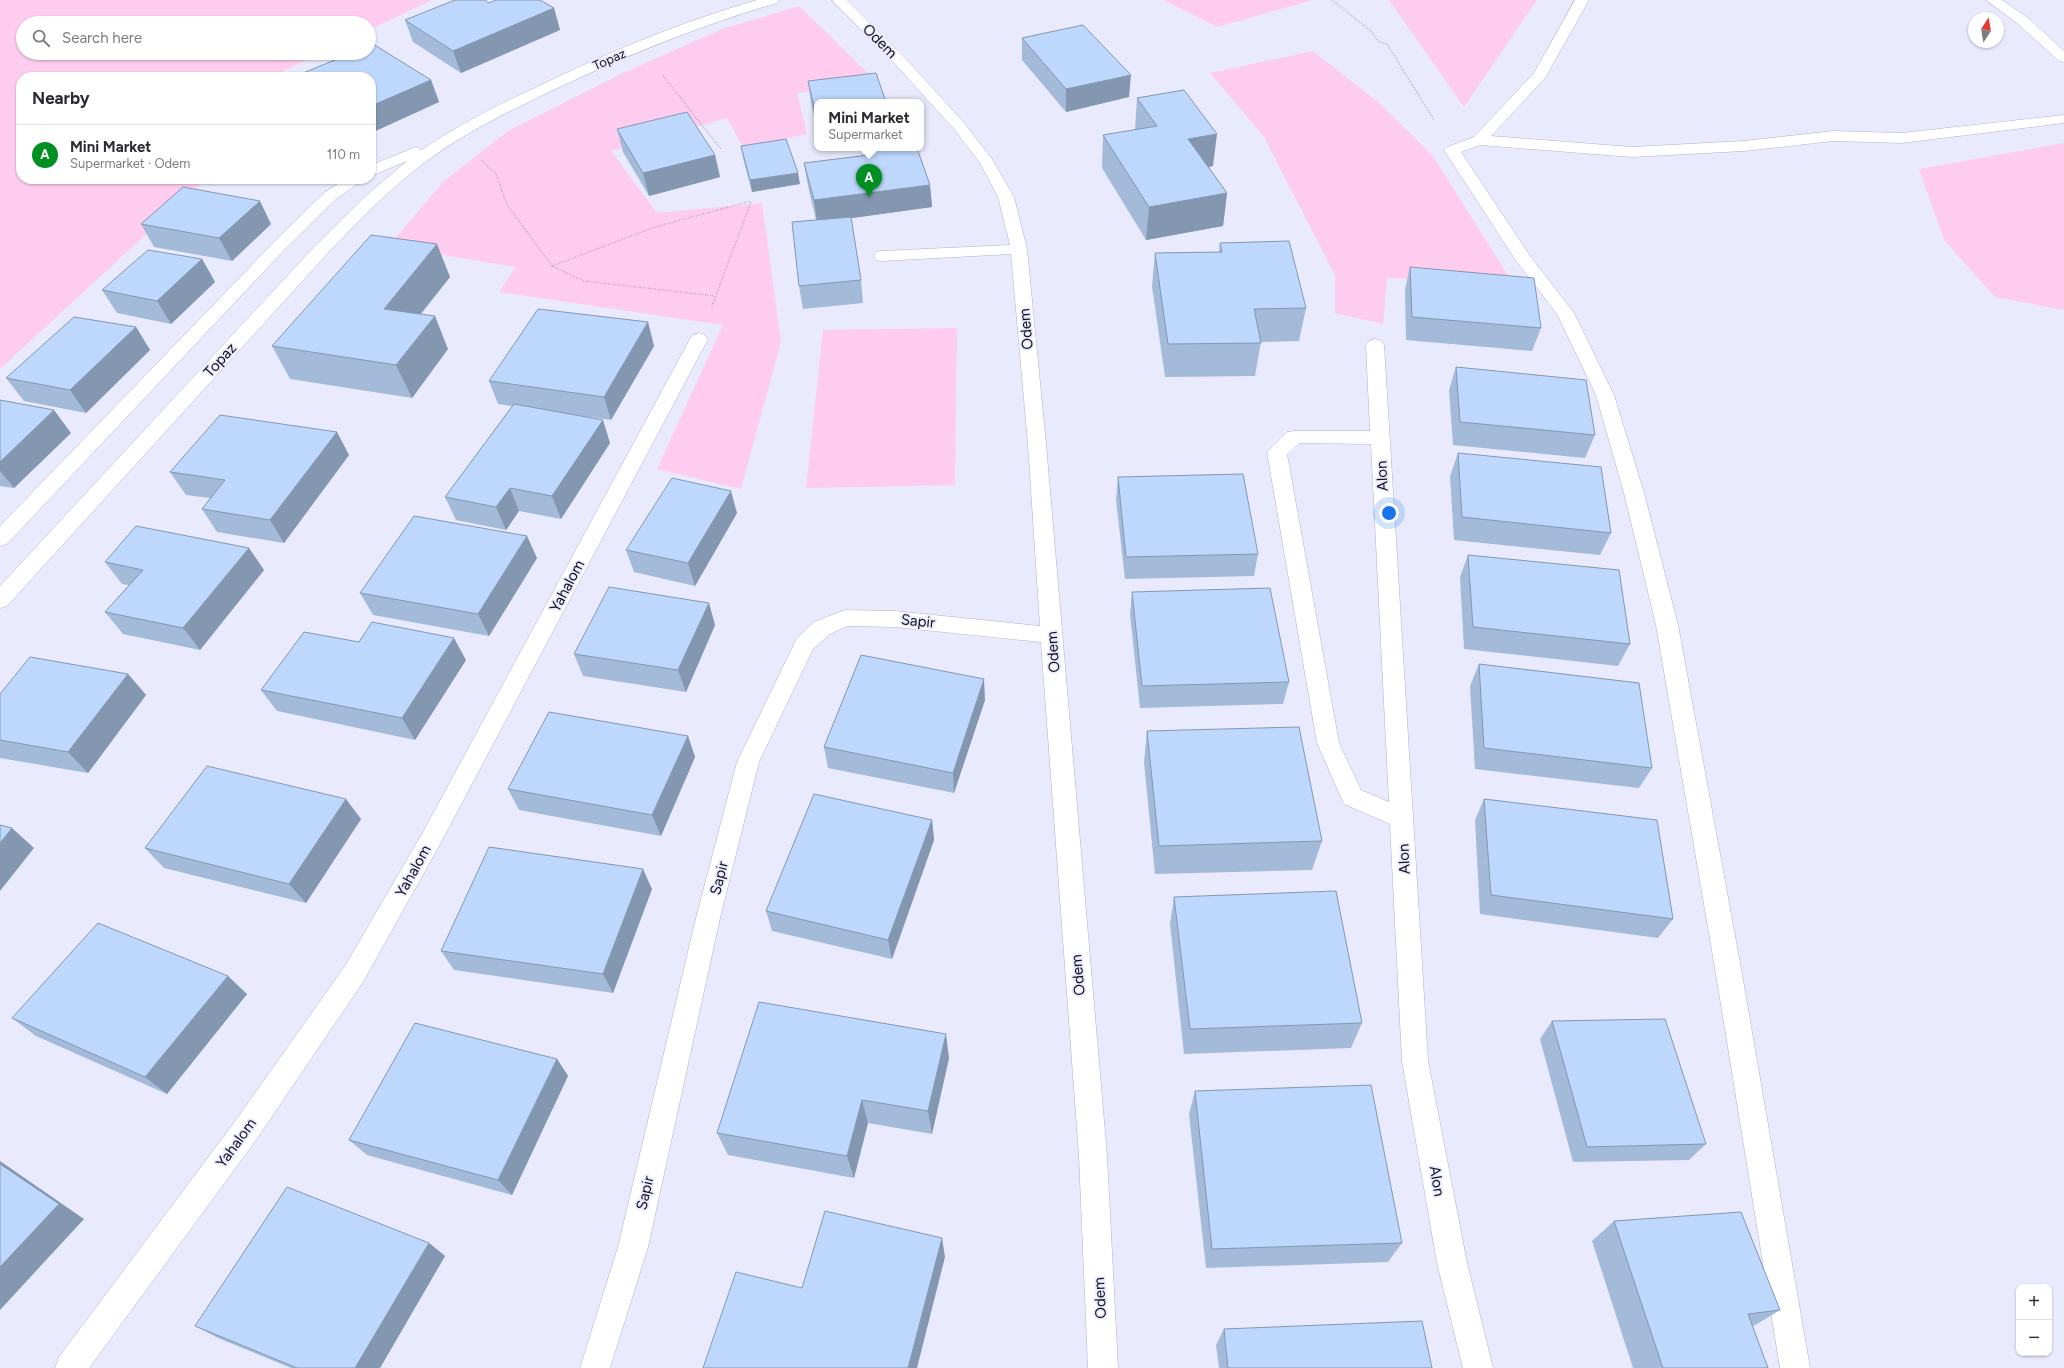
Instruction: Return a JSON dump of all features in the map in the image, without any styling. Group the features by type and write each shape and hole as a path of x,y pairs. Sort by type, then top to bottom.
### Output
{"street":[{"name":"Topaz","path":"376,169 454,136 573,75 640,46 686,27 736,10 772,0"},
{"name":"Odem","path":"839,0 906,68 959,126 987,162 1006,198 1019,249 1037,444 1093,1156 1103,1368"},
{"path":"1479,140 1540,75 1582,0"},
{"path":"1993,0 2022,20 2064,58"},
{"path":"1795,1368 1729,974 1667,625 1634,493 1605,396 1565,312 1523,259 1452,150 1479,140 1632,152 1744,146 1833,136 1902,138 2064,119"},
{"name":"Topaz","path":"0,600 320,251 367,203 408,167 454,136"},
{"path":"0,539 280,245 330,196 348,184"},
{"path":"882,256 1019,249"},
{"name":"Yahalom","path":"70,1368 246,1130 354,974 435,832 699,339"},
{"name":"Alon","path":"1375,345 1415,1061 1452,1263 1478,1368"},
{"path":"1380,438 1294,437 1277,452 1328,743 1352,798 1402,818"},
{"name":"Sapir","path":"595,1368 633,1247 708,918 748,762 805,644 822,628 845,618 895,619 1051,635"}],"path":[{"path":"1332,0 1372,32 1379,42 1387,44 1452,150"},
{"path":"640,46 721,150"},
{"path":"454,136 496,174 507,206 552,266 584,281 715,296"},
{"path":"552,266 655,227 751,201 699,339"}],"shaded area":[{"path":"0,0 432,0 376,27 376,16 16,16 16,60 306,60 281,72 16,72 16,184 201,184 0,369"},
{"path":"1163,0 1313,0 1217,27"},
{"path":"1389,0 1537,0 1464,107"},
{"path":"799,6 880,85 797,93 807,134 743,147 727,118 611,151 657,213 762,203 781,342 741,489 657,469 723,325 499,292 516,267 389,246 444,181 508,131 621,74 722,29"},
{"path":"1313,51 1379,103 1433,156 1512,282 1387,278 1383,324 1335,313 1335,275 1264,137 1210,73"},
{"path":"2064,143 2064,310 1995,297 1944,240 1919,169"},
{"path":"957,328 955,485 806,488 823,330"}],"building":[{"path":"455,0 485,0 489,3 496,0 540,0 554,8 453,51 405,20"},
{"path":"1083,25 1131,75 1066,89 1022,38"},
{"path":"376,46 431,80 376,104 376,72 305,72 335,60 376,60"},
{"path":"876,73 885,99 814,99 814,106 808,81"},
{"path":"1184,90 1217,134 1188,139 1227,193 1149,207 1103,135 1157,126 1137,98"},
{"path":"687,112 715,155 643,173 617,129"},
{"path":"786,139 798,173 750,180 741,146"},
{"path":"868,151 918,151 930,185 814,200 804,163 869,155"},
{"path":"183,187 260,201 219,238 141,224"},
{"path":"851,217 861,280 799,286 792,222"},
{"path":"371,235 437,244 384,309 435,316 396,365 272,346"},
{"path":"1289,241 1306,308 1254,309 1261,343 1168,344 1155,253 1222,252 1220,243"},
{"path":"148,250 202,259 157,301 102,290"},
{"path":"1410,267 1534,278 1541,328 1412,317"},
{"path":"538,309 648,322 604,397 489,381"},
{"path":"74,317 136,327 70,390 6,378"},
{"path":"1456,367 1586,380 1595,435 1460,422"},
{"path":"0,400 54,410 0,462"},
{"path":"514,404 603,420 552,496 510,488 496,507 445,497"},
{"path":"220,415 337,432 270,520 202,509 225,480 170,472"},
{"path":"1458,453 1601,467 1611,533 1462,517"},
{"path":"1243,474 1258,554 1126,557 1118,477"},
{"path":"672,478 731,491 688,563 626,550"},
{"path":"414,516 527,536 478,614 360,593"},
{"path":"136,526 249,548 183,628 105,612 143,570 105,562"},
{"path":"1468,555 1619,570 1630,644 1473,627"},
{"path":"609,587 709,603 678,670 574,654"},
{"path":"1270,588 1289,682 1142,686 1132,592"},
{"path":"372,622 454,638 402,718 261,690 304,632 359,642"},
{"path":"861,655 984,679 953,773 824,747"},
{"path":"30,657 128,674 68,752 0,740 0,694"},
{"path":"1479,664 1639,683 1652,768 1484,748"},
{"path":"549,712 688,736 652,815 508,789"},
{"path":"1299,727 1322,841 1159,846 1147,731"},
{"path":"207,766 346,799 289,884 145,848"},
{"path":"814,794 932,820 888,940 766,911"},
{"path":"1484,799 1657,820 1673,919 1491,895"},
{"path":"0,825 12,828 0,843"},
{"path":"489,847 643,869 603,974 441,951"},
{"path":"1336,891 1362,1023 1190,1029 1174,897"},
{"path":"98,923 228,976 145,1077 12,1018"},
{"path":"759,1002 946,1034 928,1111 862,1100 847,1156 717,1133"},
{"path":"1665,1019 1706,1144 1587,1147 1552,1021"},
{"path":"415,1023 557,1059 498,1180 349,1140"},
{"path":"1371,1085 1402,1243 1212,1249 1195,1091"},
{"path":"0,1164 59,1204 0,1267"},
{"path":"287,1187 429,1243 355,1368 297,1368 195,1326"},
{"path":"825,1211 942,1238 908,1368 703,1368 736,1272 802,1288"},
{"path":"1741,1212 1780,1310 1748,1314 1768,1368 1663,1368 1614,1221"},
{"path":"1422,1321 1432,1368 1228,1368 1224,1329"}],"place":[{"name":"Mini Market","path":"869,197"}]}
